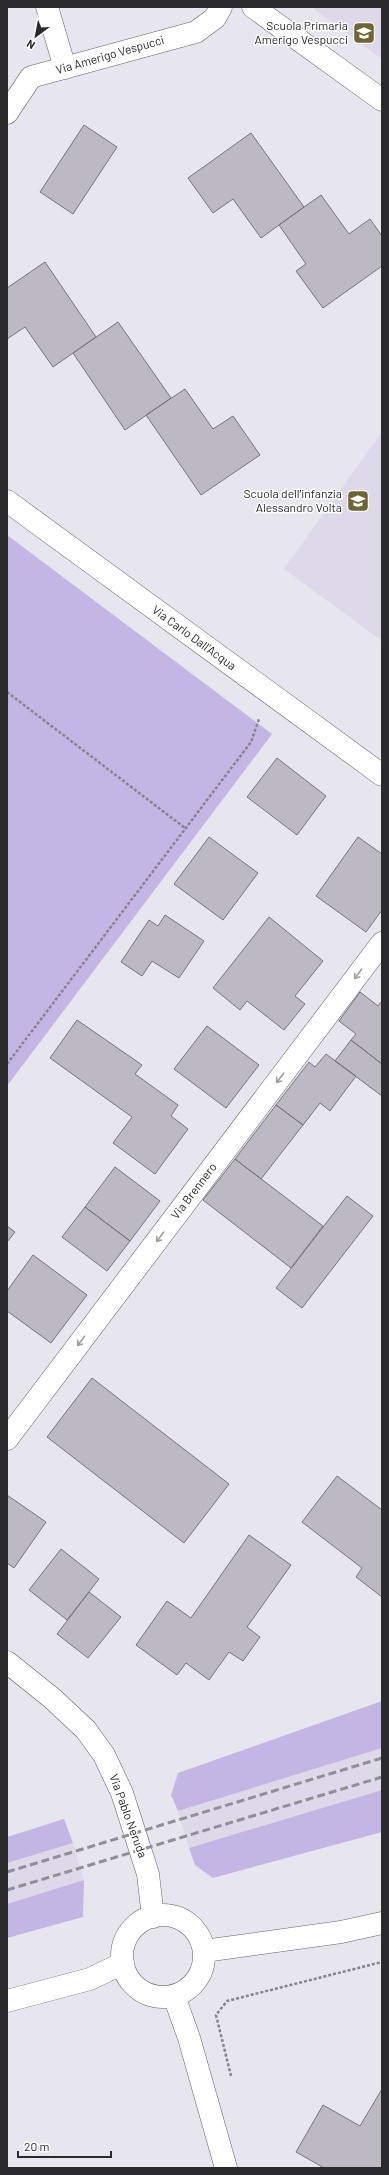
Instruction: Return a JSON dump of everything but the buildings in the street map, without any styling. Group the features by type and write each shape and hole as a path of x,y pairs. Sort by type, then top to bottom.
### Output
{"street":[{"path":"48,7 65,68"},
{"name":"Via Amerigo Vespucci","path":"7,113 31,77 196,32 215,18 221,7"},
{"path":"253,7 382,100"},
{"name":"Via Carlo Dall'Acqua","path":"7,501 382,775"},
{"name":"Via Brennero","path":"7,1439 382,943"},
{"name":"Via Pablo Neruda","path":"7,1662 53,1699 86,1730 104,1755 122,1793 148,1874 153,1916"},
{"path":"166,1915 180,1919 191,1927 200,1938 204,1951 204,1962 200,1974 194,1984 185,1991 174,1996 160,1998 147,1994 135,1987 127,1976 122,1963 122,1951 126,1939 132,1929 153,1916 166,1915"},
{"path":"204,1951 341,1932 382,1923"},
{"path":"7,2001 90,1979 122,1963"},
{"path":"174,1996 189,2038 226,2168"}],"path":[{"path":"7,692 185,828"},
{"path":"7,1064 251,742 268,692"},
{"path":"231,2076 216,2015 227,2001 261,1994 382,1962"}],"shaded area":[{"name":"Scuola Primaria Amerigo Vespucci","path":"311,7 382,7 382,59"},
{"name":"Scuola dell’infanzia Alessandro Volta","path":"382,432 382,641 284,569"},
{"path":"7,535 272,734 7,1086"},
{"path":"382,1701 382,1748 178,1811 171,1795 178,1773"},
{"path":"382,1748 382,1790 189,1848 178,1811"},
{"path":"382,1790 382,1832 213,1878 195,1865 189,1848"},
{"path":"64,1819 73,1843 7,1863 7,1837"},
{"path":"73,1843 84,1880 7,1904 7,1863"},
{"path":"84,1880 83,1917 7,1938 7,1904"}],"railway":[{"path":"7,1872 382,1758"},
{"path":"7,1890 382,1777"}],"place":[{"name":"Scuola Primaria Amerigo Vespucci","path":"364,33"},
{"name":"Scuola dell’infanzia Alessandro Volta","path":"358,501"}]}
